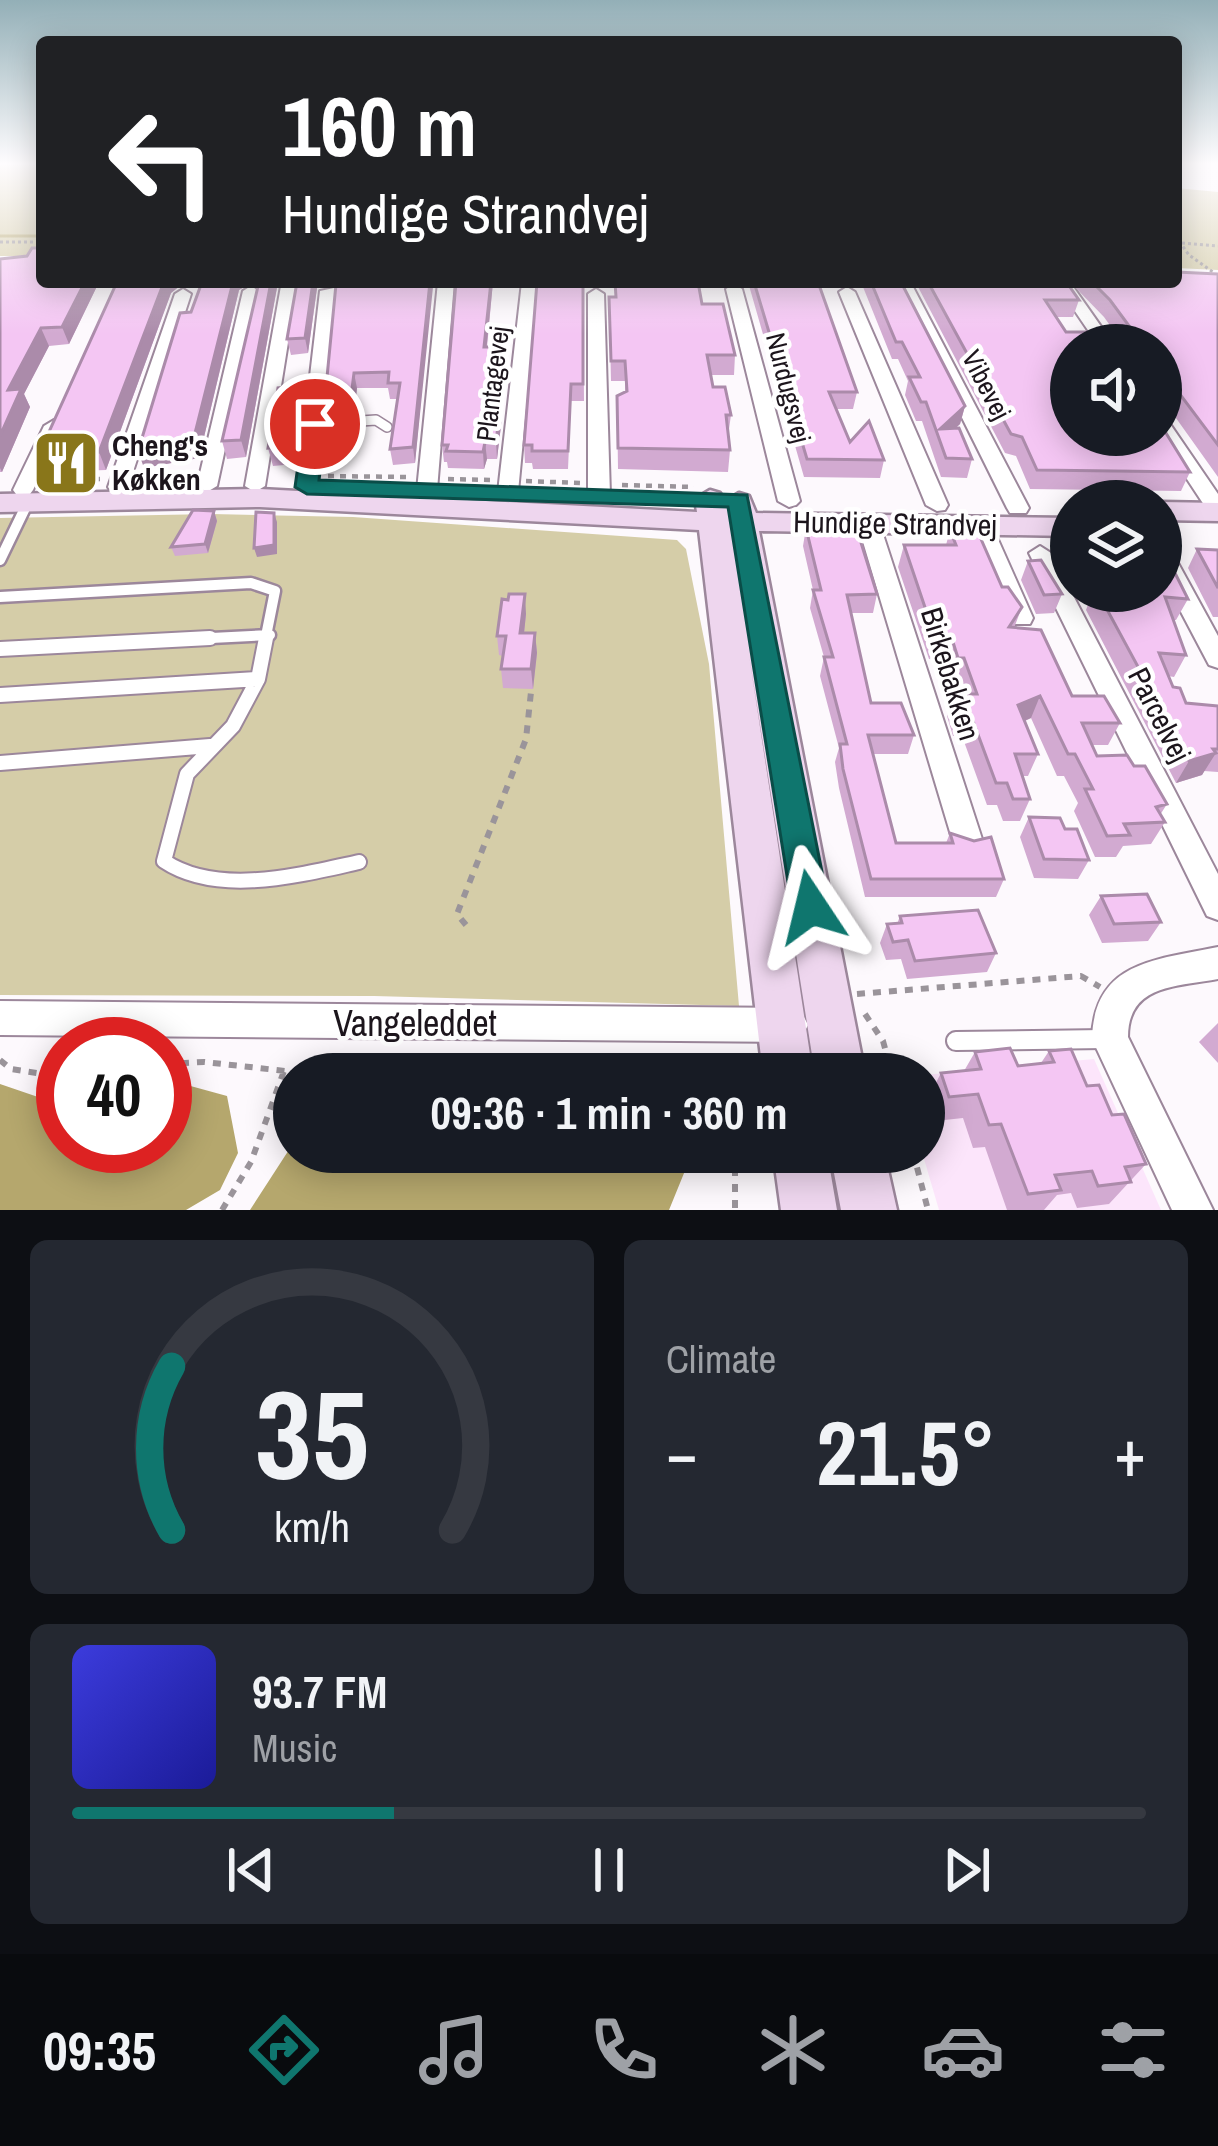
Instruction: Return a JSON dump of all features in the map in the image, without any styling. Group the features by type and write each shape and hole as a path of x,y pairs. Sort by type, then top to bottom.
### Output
{"main road":[{"name":"Hundige Strandvej","path":"13,497 118,487 598,489 869,525 1050,526"},
{"name":"Hundige Strandvej","path":"13,497 718,506 789,501 1050,509"},
{"path":"718,506 836,1053"},
{"path":"718,506 785,1053"},
{"path":"1182,511 1218,511"},
{"path":"1182,527 1218,528"},
{"path":"803,1173 809,1210"},
{"path":"861,1173 869,1210"}],"street":[{"path":"255,486 289,288"},
{"path":"307,487 328,291 357,288"},
{"path":"427,490 445,288"},
{"name":"Plantagevej","path":"508,492 529,288"},
{"name":"Vibevej","path":"906,288 1018,508"},
{"name":"Nurdugsvej","path":"734,289 789,501"},
{"path":"1050,290 1069,291 1092,324"},
{"path":"207,486 251,291"},
{"path":"847,292 938,506"},
{"path":"118,487 183,294"},
{"path":"596,294 598,489"},
{"path":"285,316 306,314"},
{"path":"13,497 64,404"},
{"path":"1182,456 1218,511"},
{"name":"Birkebakken","path":"869,525 968,842"},
{"path":"981,526 1022,618"},
{"name":"Parcelvej","path":"1040,553 1218,906"},
{"path":"1182,591 1218,658"},
{"path":"1193,1210 1110,1039 1107,1015 1115,996 1136,982 1218,963"},
{"name":"Vangeleddet","path":"0,1018 781,1024 829,1011"}],"lane":[{"path":"315,424 376,420 387,427"},
{"path":"0,560 13,497"},
{"path":"0,597 250,584 275,590 258,679 232,725 187,774 164,861 173,872 194,878 268,876 359,862"},
{"path":"0,649 270,635"},
{"path":"0,695 258,679"},
{"path":"0,764 211,746"},
{"path":"956,1041 1110,1039"}],"path":[{"path":"0,242 36,242"},
{"path":"1182,242 1218,246"},
{"path":"1182,245 1214,272"},
{"path":"598,489 718,506"},
{"path":"466,926 457,914 465,880 508,789 534,707 530,692"},
{"path":"829,1011 1081,976 1115,996"},
{"path":"0,1060 11,1069 36,1073"},
{"path":"192,1063 273,1070"},
{"path":"222,1210 234,1196 273,1101"},
{"path":"735,1173 735,1210"},
{"path":"918,1173 928,1210"}],"shaded area":[{"path":"0,221 36,221 36,256 0,256"},
{"path":"1182,221 1218,221 1218,270 1182,268"},
{"path":"353,517 677,540 686,549 709,664 739,1006 374,996 0,995 0,518"},
{"path":"1094,1059 1161,1210 939,1210 928,1173 945,1173 945,1073"},
{"path":"0,1084 36,1096 36,1173 192,1173 192,1086 227,1096 238,1153 220,1190 186,1210 0,1210"},
{"path":"274,1173 684,1173 669,1210 250,1210"}],"building":[{"path":"36,248 36,288 82,288 62,327 41,328 8,390 21,389 0,436 0,259 27,256"},
{"path":"1182,272 1218,274 1218,445 1182,397 1182,324 1128,324 1098,288 1182,288"},
{"path":"114,288 162,288 99,452 39,454"},
{"path":"200,288 231,288 193,441 138,451 180,313 191,312"},
{"path":"258,288 270,288 241,440 222,441"},
{"path":"296,288 312,288 305,338 287,339"},
{"path":"336,288 429,288 413,447 390,449 400,383 388,383 389,372 354,373 352,389 345,389 343,397 325,398"},
{"path":"455,288 490,288 484,347 492,347 490,401 501,401 496,442 485,442 483,452 446,451 448,445 442,445"},
{"path":"537,288 583,288 583,384 571,384 568,451 532,451 532,445 524,445"},
{"path":"615,288 699,288 702,304 723,304 735,355 707,355 713,387 725,387 731,415 726,415 730,450 618,448 617,396 627,391 625,361 611,361 609,297 616,297"},
{"path":"756,288 820,288 857,392 829,392 850,442 869,421 884,460 807,459"},
{"path":"874,288 904,288 965,406 940,429 959,428 972,459 946,458 926,402 921,402 909,377 920,377 902,342 896,342"},
{"path":"931,288 1071,288 1079,300 1045,300 1061,324 1050,324 1050,456 1180,456 1190,472 1037,470 1022,437 1011,434"},
{"path":"298,386 291,446 268,448 278,388"},
{"path":"193,510 214,511 205,544 171,547"},
{"path":"256,512 274,513 274,545 254,548"},
{"path":"847,527 849,533 858,533 877,594 847,595 871,703 901,703 914,735 868,735 896,843 953,843 950,833 974,841 991,837 1004,879 871,879 843,769 840,744 847,744 824,657 833,657 813,590 821,590 806,528"},
{"path":"950,530 977,530 1002,587 1008,587 1022,607 1009,627 1041,630 1072,696 1104,696 1120,723 1082,723 1097,756 1127,755 1134,766 1145,766 1167,804 1156,807 1165,822 1124,824 1130,835 1107,836 1085,789 1093,789 1075,754 1068,754 1040,696 1018,705 1038,754 1015,754 1030,799 1013,799 1007,783 996,783 970,713 961,713 954,694 977,694 964,658 958,658 952,639 935,637 904,545 956,545"},
{"path":"1197,549 1218,550 1218,588"},
{"path":"1041,560 1050,575 1050,595 1044,595 1028,561"},
{"path":"509,594 525,594 520,633 535,633 531,669 501,669 506,636 497,636 502,599 508,600"},
{"path":"1108,612 1170,612 1186,655 1159,653 1173,687 1180,688 1186,703 1218,706 1216,753 1189,761"},
{"path":"1029,817 1060,818 1065,829 1077,829 1089,860 1044,859"},
{"path":"1147,894 1161,922 1114,924 1101,896"},
{"path":"978,910 996,953 915,961 908,940 893,942 887,924 902,923 900,916"},
{"path":"1010,1048 1018,1066 1054,1062 1049,1051 1071,1049 1087,1086 1099,1085 1112,1115 1124,1114 1146,1164 1125,1167 1131,1182 1098,1186 1092,1171 1055,1175 1061,1190 1028,1194 1001,1124 989,1125 978,1094 949,1097 945,1073 981,1069 975,1052"}],"waterway":[{"path":"0,236 36,236"}],"place":[{"name":"Cheng's Køkken","path":"66,463"}],"route":[{"path":"315,424 307,487 739,500 811,907"}]}
